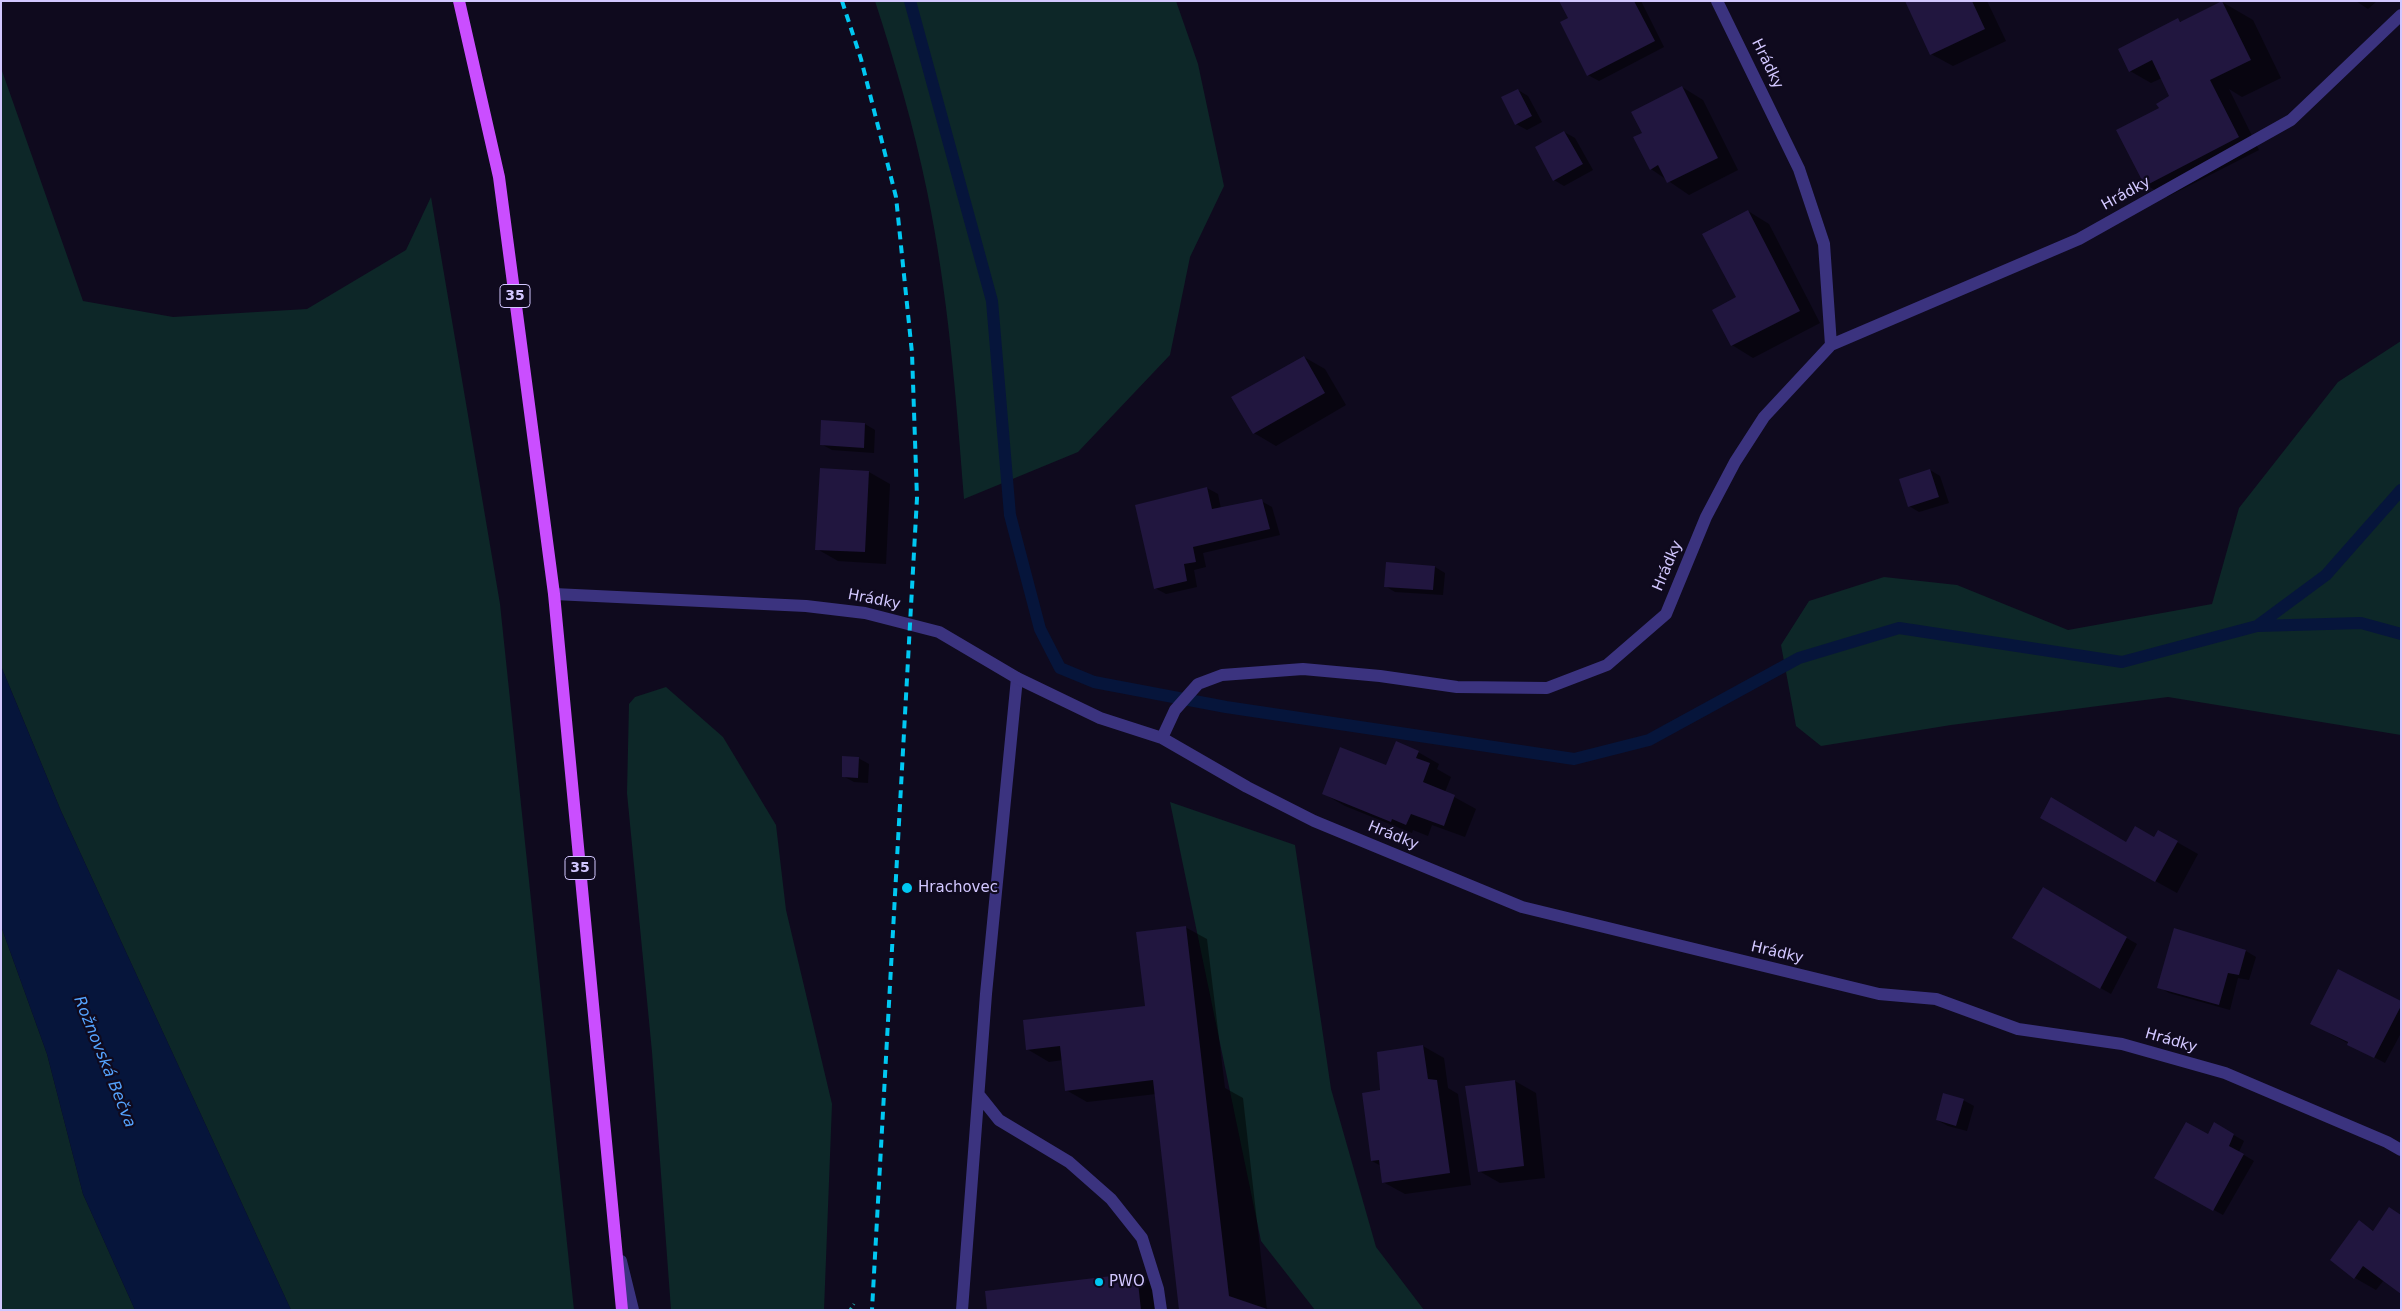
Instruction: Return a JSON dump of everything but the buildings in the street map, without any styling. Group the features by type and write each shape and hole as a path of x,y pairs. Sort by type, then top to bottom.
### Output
{"main road":[{"name":"35","path":"460,1 499,177 554,594 622,1310"}],"street":[{"name":"Hrádky","path":"1717,1 1799,169 1824,244 1831,345"},
{"name":"Hrádky","path":"1162,738 1176,710 1198,684 1222,674 1303,669 1457,687 1547,688 1607,665 1666,614 1706,517 1735,462 1764,417 1831,345 2079,239 2291,120 2401,15"},
{"name":"Hrádky","path":"554,594 806,606 865,613 940,632 1017,678 1100,718 1162,738 1247,787 1314,821 1522,908 1880,994 1936,999 2018,1029 2122,1044 2225,1073 2387,1142 2401,1150"},
{"path":"962,1310 978,1095 1017,678"},
{"path":"978,1095 999,1120 1068,1162 1111,1199 1142,1238 1158,1289 1161,1310"},
{"path":"614,1232 633,1310"}],"path":[{"path":"850,1310 854,1304"}],"green space":[{"path":"875,1 1176,1 1198,64 1224,186 1190,257 1170,355 1078,452 964,499 958,422 941,268 922,167 897,71"},
{"path":"1,68 83,301 173,317 307,309 406,250 431,197 500,604 574,1310 291,1310 61,811 1,666"},
{"path":"2401,341 2401,735 2168,697 1951,725 1821,746 1796,726 1781,645 1809,601 1884,577 1957,585 2068,630 2212,604 2239,508 2338,382"},
{"path":"666,687 723,737 776,825 786,910 832,1104 824,1310 671,1310 652,1052 627,793 629,704 635,697"},
{"path":"1170,802 1295,845 1331,1089 1376,1247 1424,1310 1315,1310 1261,1241"},
{"path":"1,926 47,1054 83,1194 135,1310 1,1310"}],"water":[{"name":"Rožnovská Bečva","path":"1,666 61,811 291,1310 135,1310 83,1194 47,1054 1,926"}],"waterway":[{"path":"910,1 992,301 1010,515 1040,629 1060,668 1094,682 1226,707 1574,759 1649,740 1799,658 1899,628 2122,662 2257,626 2326,575 2401,490"},
{"path":"2257,626 2361,623 2401,634"}],"railway":[{"path":"842,1 861,59 896,197 912,353 917,498 872,1310"}],"place":[{"name":"Hrachovec","path":"907,888"},
{"name":"PWO","path":"1099,1282"}]}
